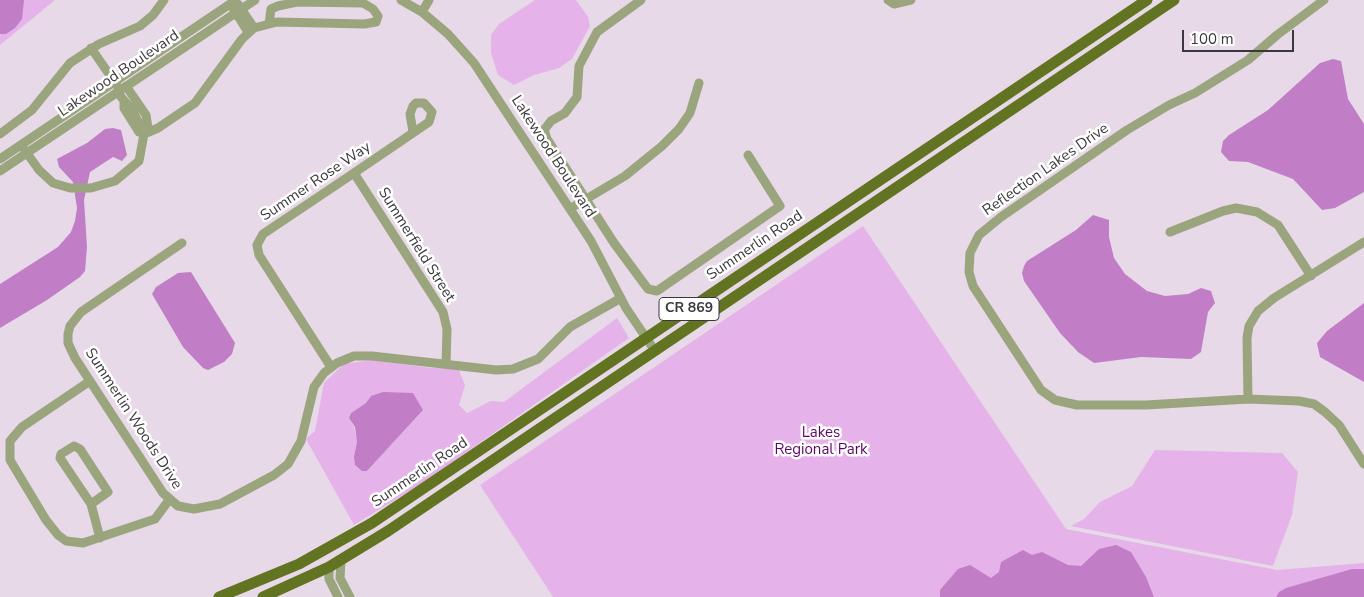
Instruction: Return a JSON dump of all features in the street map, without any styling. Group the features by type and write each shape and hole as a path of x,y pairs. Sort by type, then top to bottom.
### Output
{"main road":[{"name":"Summerlin Road","path":"219,597 273,576 347,538 484,448 1147,0"},
{"name":"Summerlin Road","path":"263,597 329,566 412,516 1174,0"},
{"path":"329,566 335,554 342,548 449,480 484,448"}],"street":[{"path":"0,134 26,116 64,69 91,48 140,26 153,15 164,0"},
{"name":"Lakewood Boulevard","path":"0,171 236,5 255,0"},
{"name":"Lakewood Boulevard","path":"401,0 413,2 448,34 474,63 571,208 621,298 655,352"},
{"path":"422,12 429,0"},
{"path":"641,0 597,32 579,66 578,97 565,113 551,121 544,130 547,139 640,281 648,289 657,290 780,206 748,155"},
{"path":"891,2 911,0"},
{"name":"Reflection Lakes Drive","path":"1324,0 1277,35 1248,60 1195,93 1169,105 1127,130 1001,216 979,236 970,253 969,272 973,286 1041,390 1054,400 1077,404 1146,405 1248,399 1289,400 1314,404 1339,425 1364,464"},
{"path":"144,134 158,128 195,103 251,30 278,22 364,24 376,22 378,16 373,8 363,3 297,2 278,6 271,10 269,24"},
{"path":"236,5 251,30"},
{"path":"21,145 53,183 70,188 91,188 115,181 139,161 144,134 148,128 146,115 129,102 91,48"},
{"path":"571,208 585,197 597,194 625,176 679,129 690,112 698,83"},
{"name":"Lakewood Boulevard","path":"0,159 120,88"},
{"path":"129,102 124,108 137,129 144,134"},
{"name":"Summer Rose Way","path":"331,367 259,255 257,245 264,234 413,132"},
{"name":"Summerfield Street","path":"354,173 443,312 447,329 446,364"},
{"path":"1170,232 1223,211 1236,208 1257,212 1278,225 1311,276"},
{"path":"1248,399 1247,338 1249,326 1258,311 1274,298 1364,242"},
{"name":"Summerlin Woods Drive","path":"182,244 75,318 68,334 68,342 90,381 169,500 178,506 194,509 212,507 281,470 293,457 301,441 314,387 331,367 345,359 363,356 496,370 513,369 531,363 545,354 570,327 621,298"},
{"path":"90,381 22,427 10,441 8,450 14,468 58,535 74,543 100,538 155,519 169,500"},
{"path":"91,504 108,492 80,449 74,446 61,454 60,458 91,504 100,538"},
{"path":"340,560 340,578 350,597"},
{"path":"329,566 329,579 338,597"}],"green space":[{"path":"0,0 55,0 0,45"},
{"path":"535,0 576,0 588,17 590,26 572,59 559,68 534,75 514,85 498,75 491,53 491,35 499,24"},
{"name":"Lakes Regional Park","path":"863,226 1066,529 1277,570 1364,563 1364,597 553,597 480,485"},
{"path":"617,318 629,338 424,482 354,525 306,439 315,431 324,383 344,364 372,360 431,368 458,368 465,385 459,405 467,413 491,401 504,402","holes":["366,403 423,410 367,471 354,456 357,442 354,427 349,418 351,413"]},
{"path":"1155,450 1282,453 1298,472 1292,515 1273,566 1071,526 1084,519 1100,502 1132,486"}],"shaded area":[{"path":"0,0 24,0 22,19 15,28 6,34 0,34"},
{"path":"1333,59 1341,61 1348,99 1364,124 1364,192 1335,208 1322,210 1293,179 1248,162 1229,161 1221,152 1223,141 1229,135 1268,110 1320,63"},
{"path":"105,129 121,130 127,155 122,161 113,157 90,172 84,200 87,247 85,271 80,277 47,300 0,328 0,284 58,247 71,232 75,221 77,208 73,182 59,167 57,159 87,143"},
{"path":"1093,215 1109,220 1109,237 1114,258 1125,274 1147,291 1165,296 1188,294 1201,288 1211,291 1215,303 1208,312 1201,352 1191,359 1141,357 1094,363 1078,352 1060,333 1024,281 1022,273 1027,261 1076,230"},
{"path":"191,272 235,343 232,354 224,362 208,370 203,368 183,347 152,294 156,287 178,273"},
{"path":"1364,303 1364,382 1320,357 1317,343 1327,331"},
{"path":"383,392 413,393 423,410 367,471 362,471 355,465 354,456 357,442 355,427 349,418 351,413 366,403 371,396"},
{"path":"1116,545 1131,552 1146,577 1154,597 940,597 940,590 958,569 970,565 991,578 999,572 1001,562 1023,550 1032,555 1042,552 1068,565 1081,566 1099,549"},
{"path":"1352,569 1364,569 1364,597 1276,597 1279,592 1286,588"}]}
